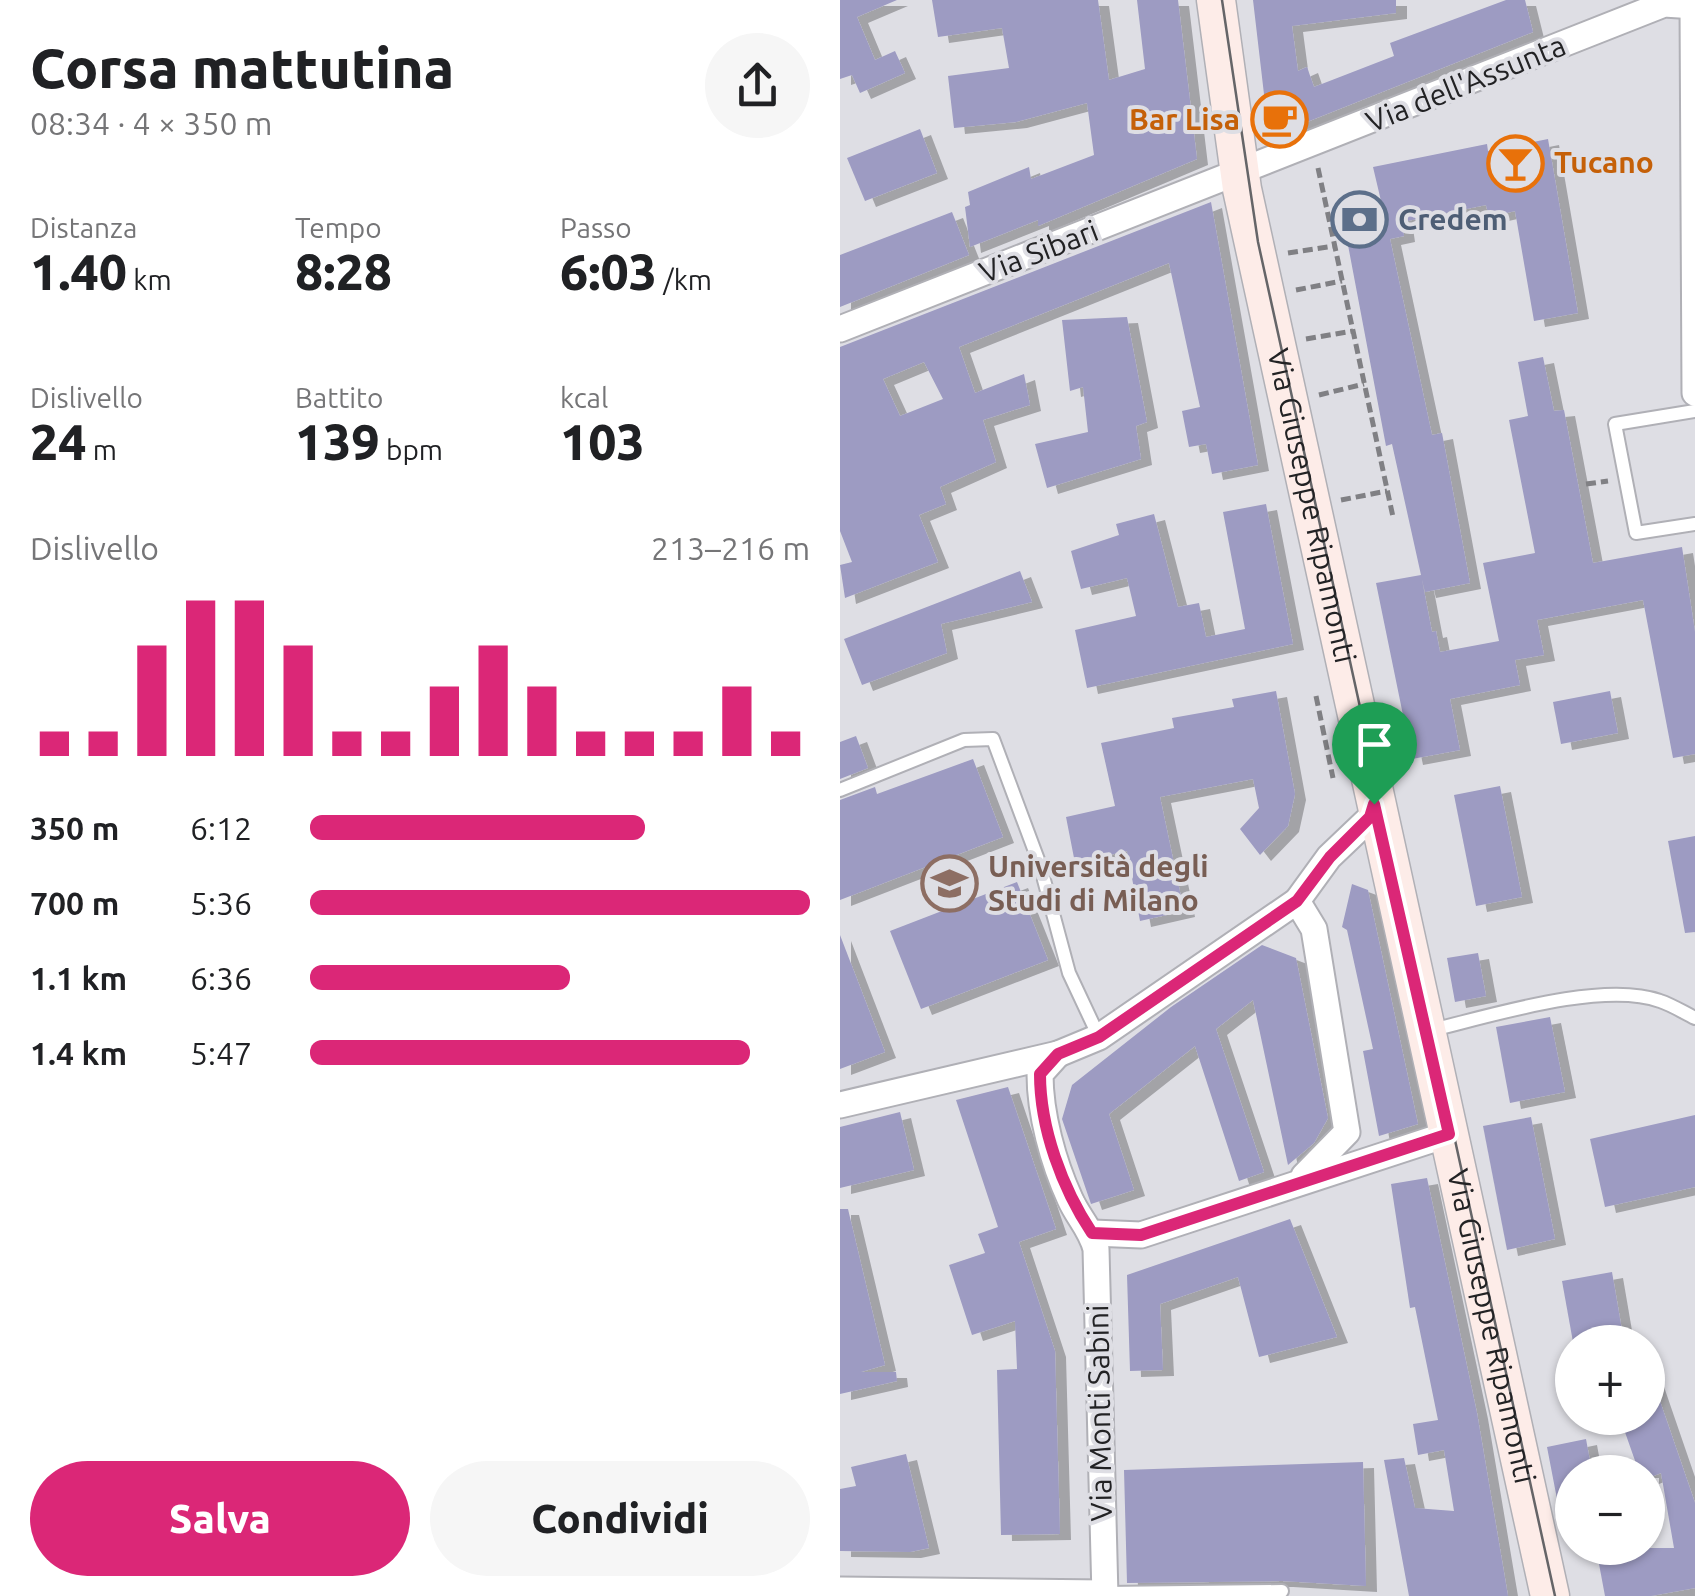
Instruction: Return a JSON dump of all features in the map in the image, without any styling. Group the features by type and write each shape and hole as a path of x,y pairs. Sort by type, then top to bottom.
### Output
{"street":[{"name":"Via Giuseppe Ripamonti","path":"1216,0 1239,174 1550,1596"},
{"name":"Via dell'Assunta","path":"1239,174 1664,4 1694,5"},
{"path":"1694,5 1695,393"},
{"name":"Via Sibari","path":"840,329 1239,174"},
{"path":"840,1105 1058,1054 1099,1037 1297,901 1330,857 1370,817 1374,804"},
{"path":"1297,901 1314,929 1347,1132 1301,1180"},
{"path":"1058,1054 1040,1074 1040,1102 1070,1200 1092,1233 1141,1235 1449,1134"},
{"name":"Via Monti Sabini","path":"1092,1233 1105,1594"},
{"path":"840,1590 1105,1594"}],"lane":[{"path":"1695,412 1615,424 1636,533 1695,524"},
{"path":"840,790 964,740 992,739 1040,865 1069,973 1099,1037"},
{"path":"1426,1031 1525,1005 1634,996 1658,1000 1695,1018"},
{"path":"1105,1594 1282,1591"}],"path":[{"path":"1313,144 1393,517"},
{"path":"1286,253 1334,246"},
{"path":"1294,290 1342,282"},
{"path":"1304,339 1353,330"},
{"path":"1317,395 1364,384"},
{"path":"1340,500 1388,490"},
{"path":"1316,696 1333,778"}],"building":[{"path":"840,0 897,0 857,17 875,60 895,51 905,73 860,93 852,75 840,79"},
{"path":"932,0 1098,0 1109,80 1145,69 1137,0 1178,0 1197,159 1038,226 1038,220 970,247 965,207 970,205 968,192 1029,167 1031,179 1094,155 1087,103 1016,122 954,128 948,76 1009,68 1002,28 938,37"},
{"path":"1253,0 1396,0 1396,13 1292,26 1298,71 1307,67 1314,87 1394,56 1390,43 1506,0 1525,0 1533,32 1269,137"},
{"path":"920,129 937,173 865,201 847,158"},
{"path":"1548,139 1578,313 1534,321 1515,211 1489,217 1486,205 1402,222 1404,236 1390,239 1432,435 1442,433 1470,583 1425,592 1422,580 1432,632 1436,631 1440,652 1499,641 1483,563 1535,553 1509,420 1528,416 1518,362 1543,357 1554,411 1564,410 1593,563 1682,547 1695,632 1695,754 1673,758 1643,600 1537,620 1544,655 1515,660 1520,685 1450,699 1460,750 1412,759 1376,583 1421,575 1392,444 1386,446 1341,208 1381,201 1373,167 1487,144 1488,151"},
{"path":"1211,202 1258,465 1212,474 1206,444 1189,447 1182,411 1200,407 1169,263 959,347 975,393 1024,374 1030,405 983,420 996,462 940,487 946,504 919,515 938,562 845,598 840,565 852,562 840,531 840,347","holes":["924,362 943,399 900,416 883,379"]},
{"path":"952,212 969,255 840,307 840,255"},
{"path":"1127,317 1147,422 1136,426 1141,459 1047,488 1035,444 1088,432 1083,387 1070,391 1062,320"},
{"path":"1266,504 1293,644 1087,688 1075,630 1136,616 1127,578 1081,589 1071,551 1119,535 1116,524 1154,514 1178,607 1199,603 1206,637 1245,629 1223,512"},
{"path":"1020,571 1032,602 941,624 947,653 862,685 844,639"},
{"path":"1276,691 1295,794 1288,826 1260,855 1240,829 1259,808 1253,779 1160,797 1184,911 1140,921 1127,851 1075,863 1066,817 1115,806 1101,743 1174,728 1172,718 1234,707 1232,699"},
{"path":"1610,691 1618,733 1561,744 1553,702"},
{"path":"856,736 868,768 840,779 840,742"},
{"path":"973,759 1003,837 840,900 840,800 875,787 877,794"},
{"path":"1500,786 1522,897 1476,906 1454,795"},
{"path":"1695,836 1695,932 1685,933 1668,841"},
{"path":"1017,882 1048,960 921,1009 890,931"},
{"path":"1352,884 1368,890 1418,1124 1379,1136 1363,1051 1373,1049 1347,930 1342,927"},
{"path":"840,935 885,1052 840,1069"},
{"path":"1262,945 1296,958 1328,1118 1314,1143 1288,1165 1253,1000 1216,1029 1264,1172 1239,1181 1195,1046 1109,1114 1134,1190 1091,1204 1062,1119 1072,1085 1171,1007"},
{"path":"1478,953 1486,996 1455,1002 1447,958"},
{"path":"1550,1017 1565,1092 1510,1103 1496,1027"},
{"path":"1008,1087 1056,1229 1019,1242 1055,1351 1060,1534 1001,1535 997,1370 1017,1369 1015,1321 972,1335 949,1265 985,1253 978,1234 998,1227 956,1100"},
{"path":"900,1112 914,1170 840,1188 840,1127"},
{"path":"1695,1115 1695,1187 1605,1207 1590,1139"},
{"path":"1531,1117 1555,1239 1507,1250 1483,1126"},
{"path":"1427,1178 1477,1413 1508,1596 1409,1596 1384,1460 1404,1458 1415,1508 1454,1511 1444,1450 1418,1455 1413,1424 1438,1420 1415,1307 1410,1308 1391,1184"},
{"path":"840,1209 848,1209 885,1365 861,1372 896,1372 897,1381 840,1394"},
{"path":"1290,1219 1337,1337 1259,1357 1238,1277 1160,1304 1163,1370 1130,1371 1127,1275"},
{"path":"1612,1272 1621,1325 1570,1325 1562,1281"},
{"path":"1665,1416 1695,1503 1695,1588 1651,1596 1605,1596 1599,1565 1665,1565 1665,1548 1674,1548 1665,1496 1665,1455 1633,1455 1626,1435 1665,1435"},
{"path":"1586,1439 1589,1455 1555,1455 1555,1489 1547,1447"},
{"path":"906,1454 929,1548 910,1552 840,1551 840,1489 856,1486 851,1467"},
{"path":"1363,1462 1366,1586 1282,1581 1127,1583 1124,1470"}],"tram line":[{"path":"1222,0 1258,242 1555,1596"}],"place":[{"name":"Bar Lisa","path":"1279,120"},
{"name":"Tucano","path":"1515,163"},
{"name":"Credem","path":"1359,220"},
{"name":"Università degli Studi di Milano","path":"949,884"}],"route":[{"path":"1374,804 1449,1134 1372,1156 1141,1235 1092,1233 1070,1200 1040,1102 1040,1074 1058,1054 1099,1037 1297,901 1330,857 1370,817 1374,804"}]}
